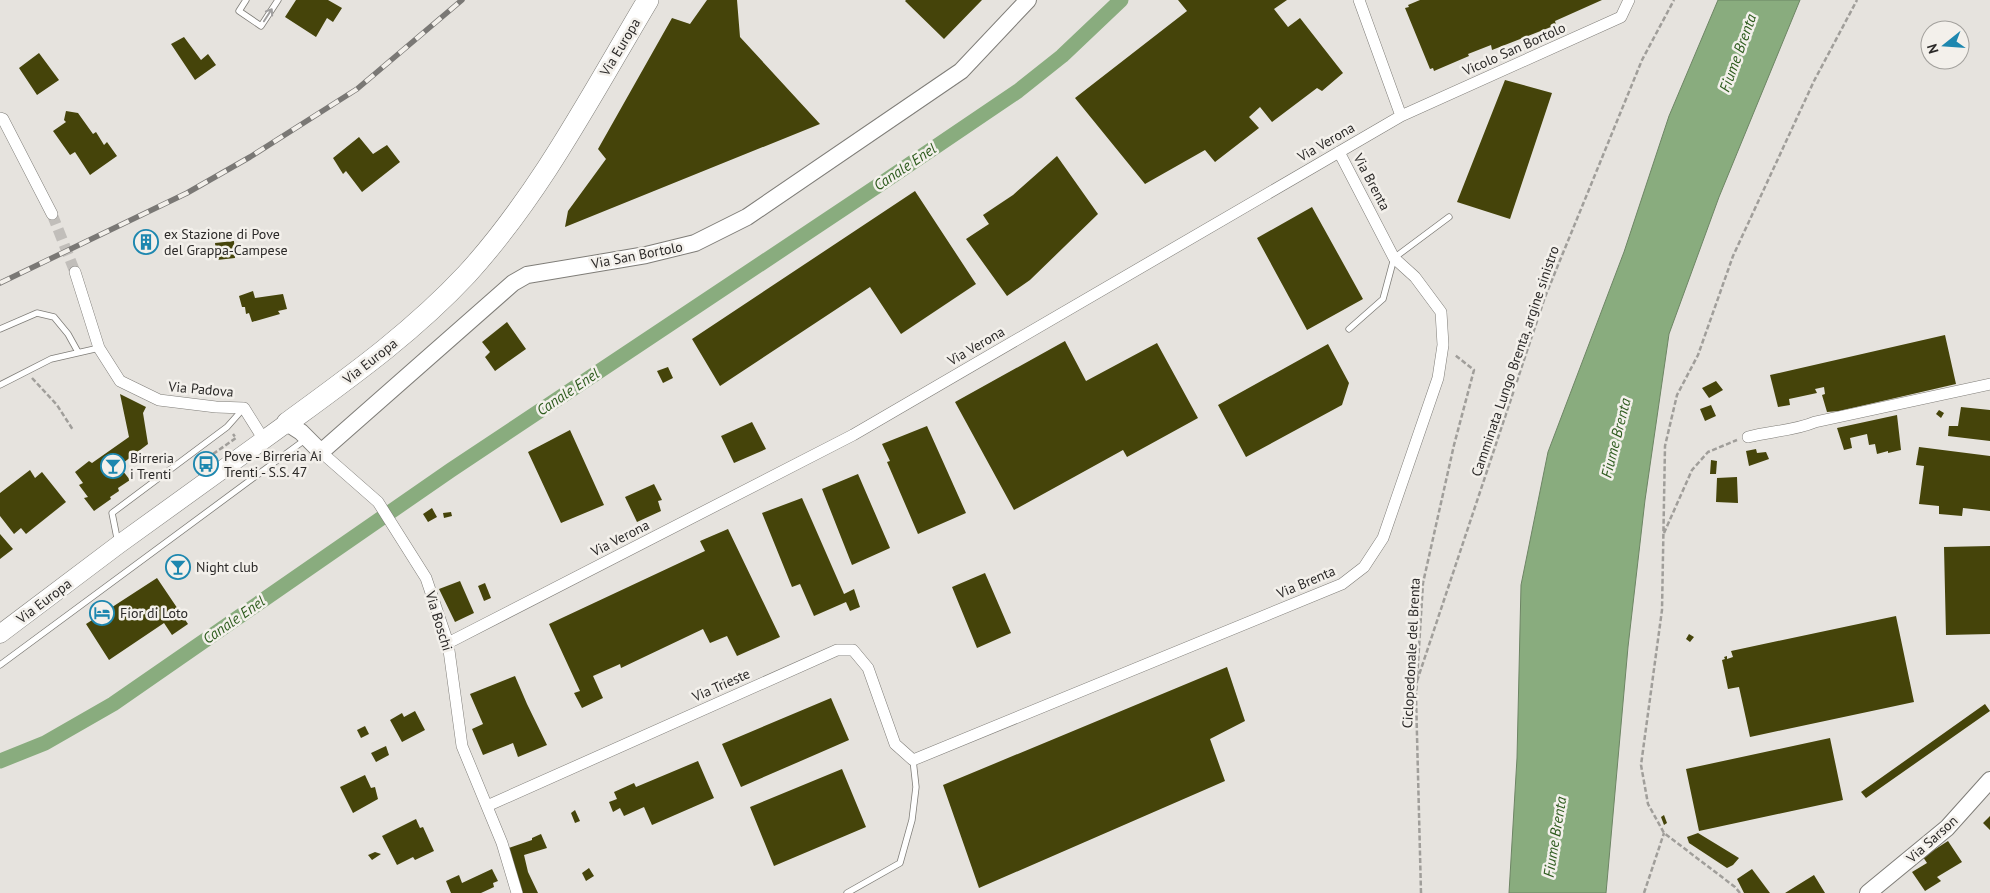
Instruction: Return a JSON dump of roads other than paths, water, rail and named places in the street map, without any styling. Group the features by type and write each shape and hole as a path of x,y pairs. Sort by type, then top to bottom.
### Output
{"highway":[{"name":"Via Europa","path":"287,423 353,375 407,332 442,299 484,254 547,167 648,0"}],"main road":[{"name":"Via Europa","path":"0,634 118,545 287,423"}],"street":[{"name":"Via San Bortolo","path":"321,452 513,283 527,275 646,255 694,243 747,217 960,71 1028,0"},
{"path":"1359,0 1401,116"},
{"name":"Vicolo San Bortolo","path":"1401,116 1621,17 1629,0"},
{"name":"Via Verona","path":"448,643 853,434 1401,116"},
{"path":"0,118 3,119 52,214"},
{"name":"Via Brenta","path":"913,760 1342,584 1364,567 1384,538 1438,378 1443,345 1441,312 1415,277 1394,258 1339,152"},
{"name":"Via Padova","path":"75,272 100,348 120,381 159,400 216,407 244,408 264,440"},
{"path":"1748,437 1786,428 1802,428 1815,422 1990,384"},
{"name":"Via Boschi","path":"287,423 308,438 321,452 378,502 426,578 448,643 462,746 502,842 517,893"},
{"name":"Via Trieste","path":"487,806 837,650 853,650 868,668 895,744 913,760"},
{"name":"Via Sarson","path":"1868,893 1947,828 1990,780"}],"lane":[{"path":"246,0 239,12 261,26 278,0"},
{"path":"1349,329 1383,298 1394,258 1449,217"},
{"path":"0,329 36,312 54,317 68,334 78,352"},
{"path":"0,385 51,358 100,348"},
{"path":"118,545 112,513 227,427 244,408"},
{"path":"0,665 308,438"},
{"path":"847,893 900,864 912,820 916,787 913,760"}],"water":[{"name":"Fiume Brenta","path":"1718,0 1800,0 1719,197 1669,334 1645,500 1628,647 1606,893 1509,893 1517,758 1521,585 1548,452 1624,252 1669,116"}],"waterway":[{"name":"Canale Enel","path":"0,761 45,743 113,704 451,470 1018,91 1062,56 1121,0"}],"tunnel":[{"path":"52,214 75,272"}],"railway":[{"path":"0,283 187,193 250,157 357,89 462,0"}],"place":[{"name":"ex Stazione di Pove del Grappa-Campese","path":"146,242"},
{"name":"Pove - Birreria Ai Trenti - S.S. 47","path":"206,464"},
{"name":"Birreria i Trenti","path":"113,466"},
{"name":"Night club","path":"178,567"},
{"name":"Fior di Loto","path":"102,613"}]}
